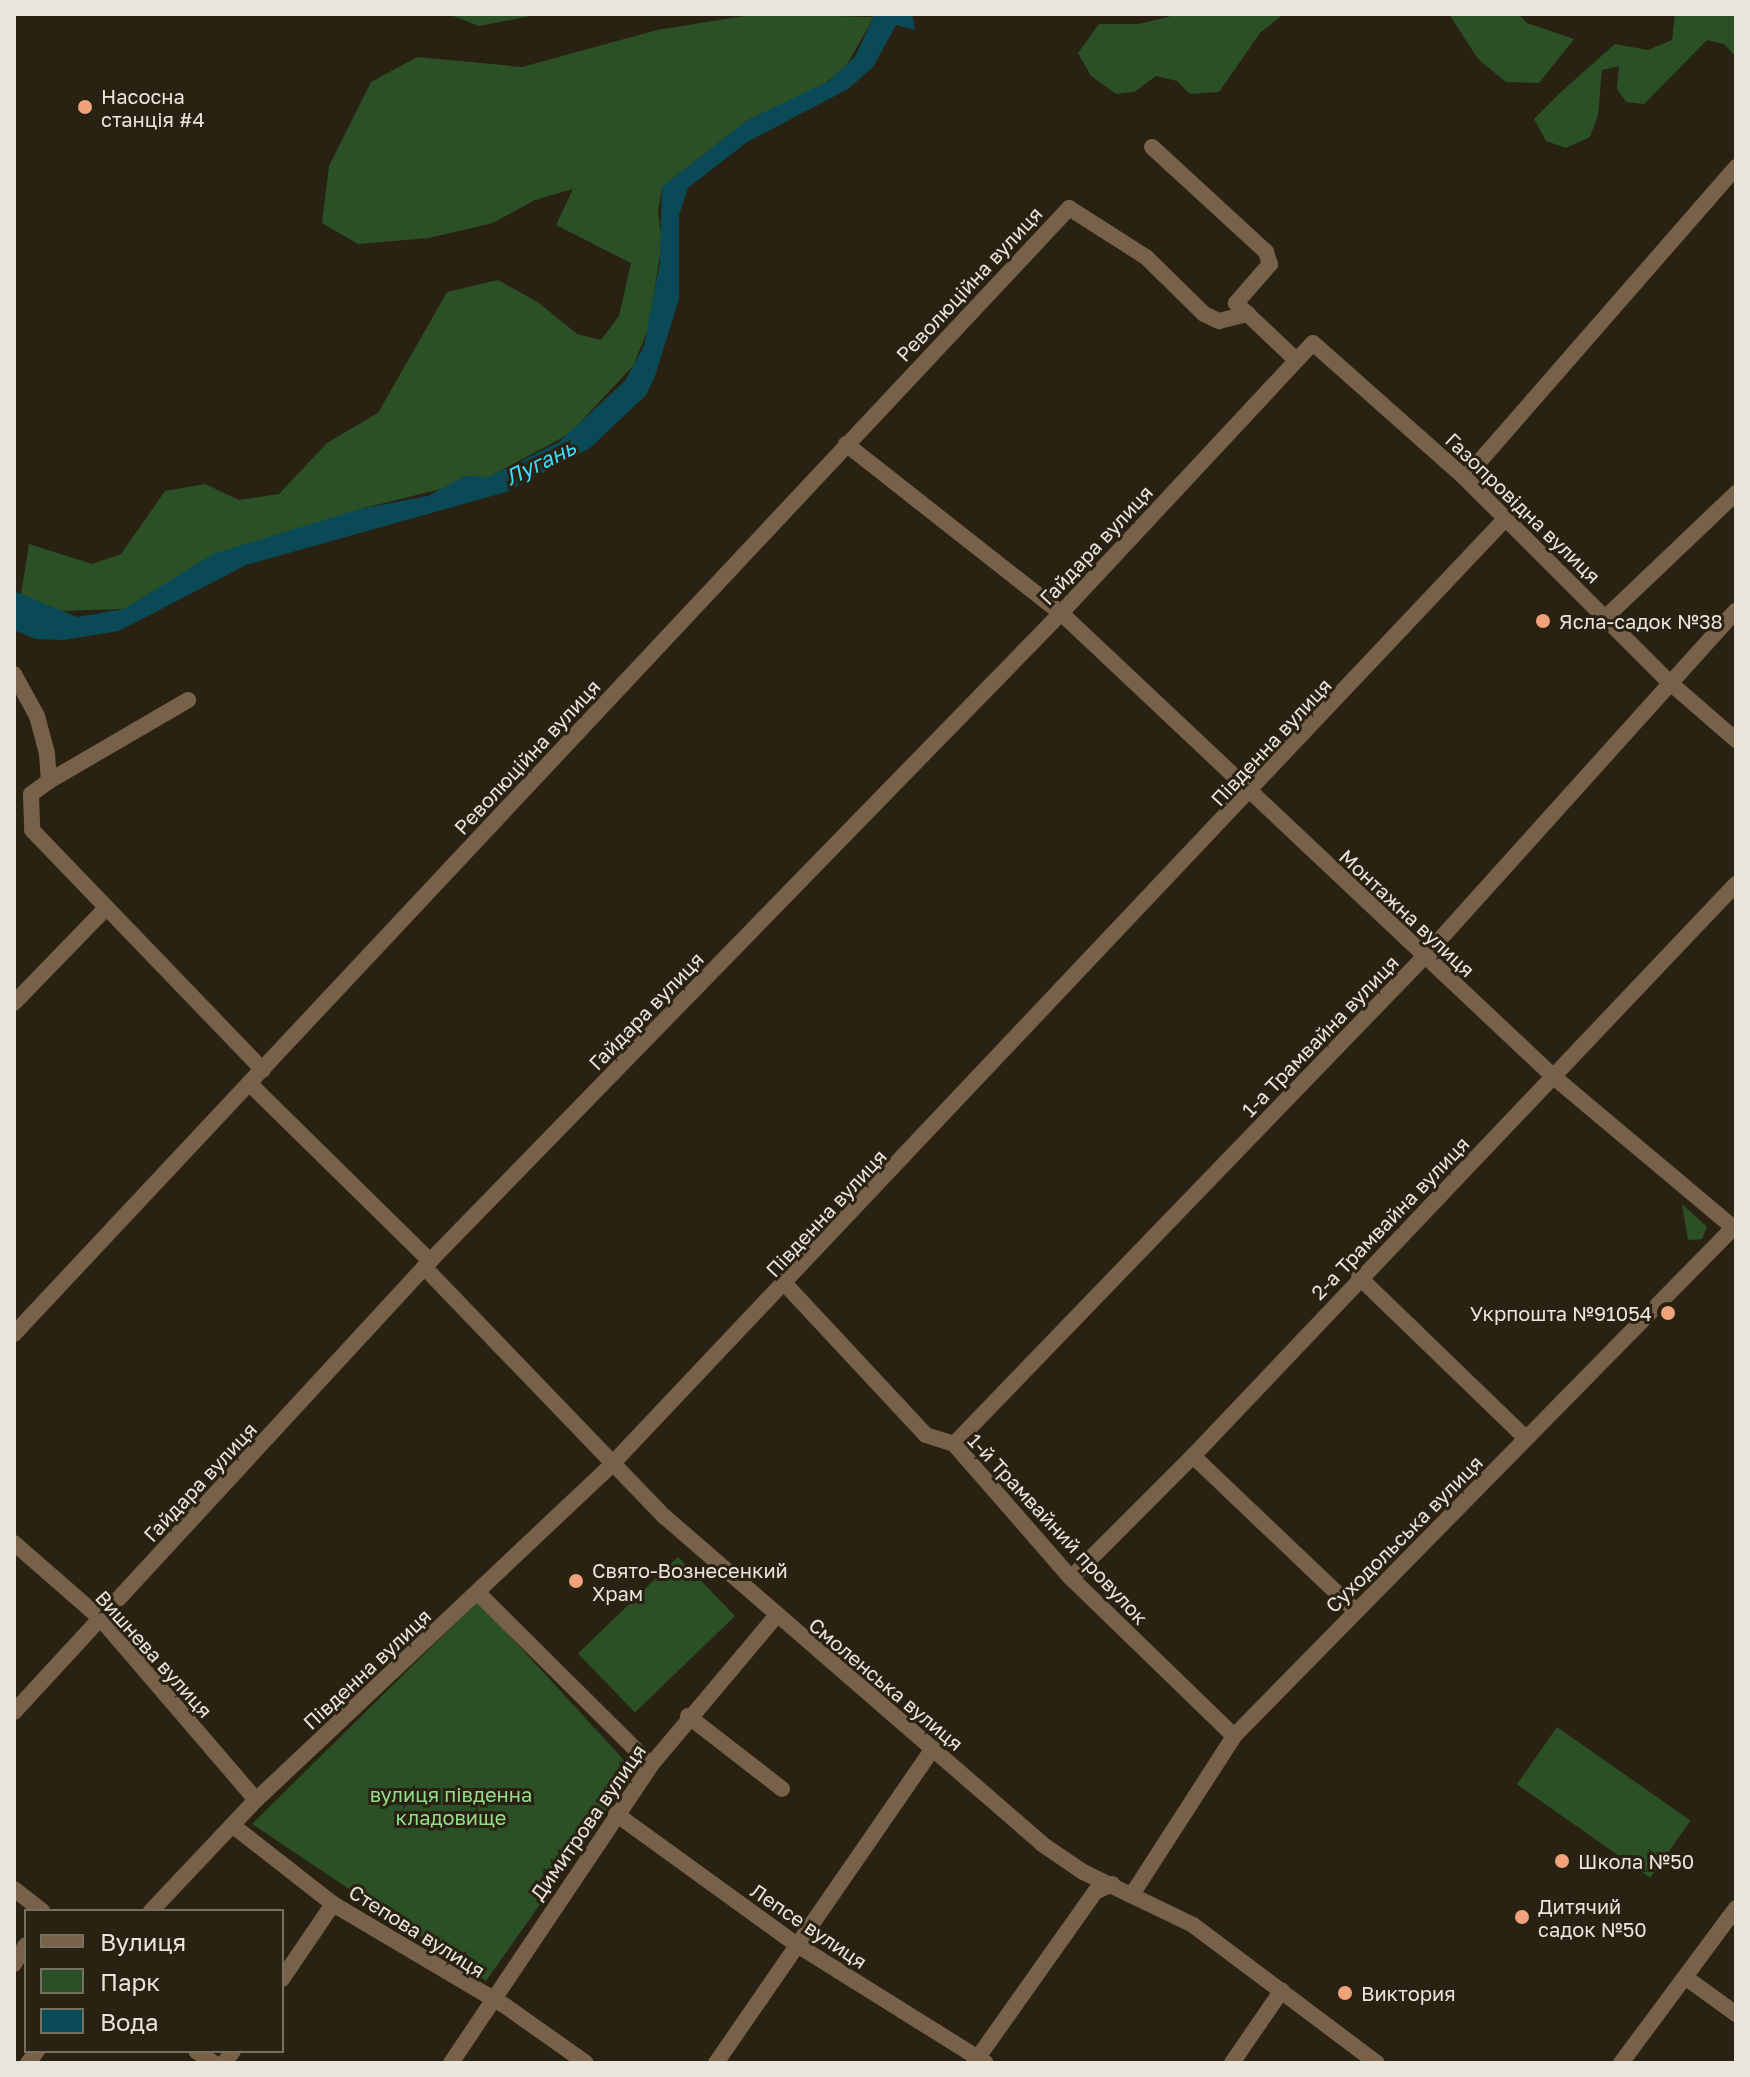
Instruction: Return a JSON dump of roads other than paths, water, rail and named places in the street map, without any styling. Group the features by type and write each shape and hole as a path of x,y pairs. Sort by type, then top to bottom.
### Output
{"street":[{"path":"1152,147 1266,252 1270,264 1236,303 1296,360"},
{"path":"1465,478 1736,167"},
{"name":"Революційна вулиця","path":"14,1334 1069,208 1146,257 1204,314 1219,321 1248,314"},
{"name":"Газопровідна вулиця","path":"1313,343 1465,478 1668,681 1736,740"},
{"name":"Гайдара вулиця","path":"14,1712 427,1264 1061,613 1313,343"},
{"name":"Монтажна вулиця","path":"846,444 1061,613 1555,1078 1735,1229"},
{"path":"1606,617 1736,493"},
{"name":"Південна вулиця","path":"153,1909 256,1800 613,1463 786,1285 1506,518"},
{"name":"1-а Трамвайна вулиця","path":"954,1444 1424,957 1668,681 1736,611"},
{"path":"14,674 37,716 49,781"},
{"path":"14,791 31,794 188,700"},
{"path":"31,794 32,830 263,1070"},
{"name":"2-а Трамвайна вулиця","path":"1071,1578 1193,1456 1359,1277 1555,1078 1736,884"},
{"path":"14,1003 106,908"},
{"name":"Смоленська вулиця","path":"250,1084 427,1264 613,1463 775,1617 1061,1859 1193,1925 1377,2063"},
{"name":"Суходольська вулиця","path":"1133,1893 1234,1736 1735,1229"},
{"path":"1359,1277 1526,1438"},
{"name":"1-й Трамвайний провулок","path":"786,1285 926,1435 954,1444 1071,1578 1234,1736"},
{"path":"1193,1456 1356,1611"},
{"name":"Вишнева вулиця","path":"14,1543 101,1619 256,1800"},
{"path":"478,1593 651,1765"},
{"name":"Димитрова вулиця","path":"451,2063 490,2000 651,1765 688,1716 775,1617"},
{"path":"688,1716 782,1789"},
{"path":"716,2063 794,1943 933,1749"},
{"name":"Лепсе вулиця","path":"616,1814 794,1943 980,2061"},
{"name":"Степова вулиця","path":"232,1825 333,1904 586,2063"},
{"path":"980,2061 1095,1892 1112,1884"},
{"path":"14,1889 39,1909"},
{"path":"284,1976 333,1904"},
{"path":"1621,2063 1736,1908"},
{"path":"1685,1977 1736,2014"},
{"path":"1232,2063 1282,1990"}],"water":[{"name":"Лугань","path":"875,14 912,14 915,30 896,25 873,67 848,89 747,142 688,188 679,215 679,299 655,376 646,395 590,448 506,492 246,565 119,631 63,640 36,639 14,630 14,591 77,617 124,609 213,554 360,509 428,496 465,476 489,477 559,442 625,381 644,346 660,263 662,187 748,120 829,81 855,57"}],"place":[{"name":"Насосна станція #4","path":"85,107"},
{"name":"Ясла-садок №38","path":"1543,621"},
{"name":"Укрпошта №91054","path":"1668,1313"},
{"name":"Свято-Вознесенкий Храм","path":"576,1581"},
{"name":"Школа №50","path":"1562,1861"},
{"name":"Дитячий садок №50","path":"1522,1917"},
{"name":"Виктория","path":"1345,1993"}],"park label":[{"name":"вулиця південна кладовище","path":"451,1806"}]}
